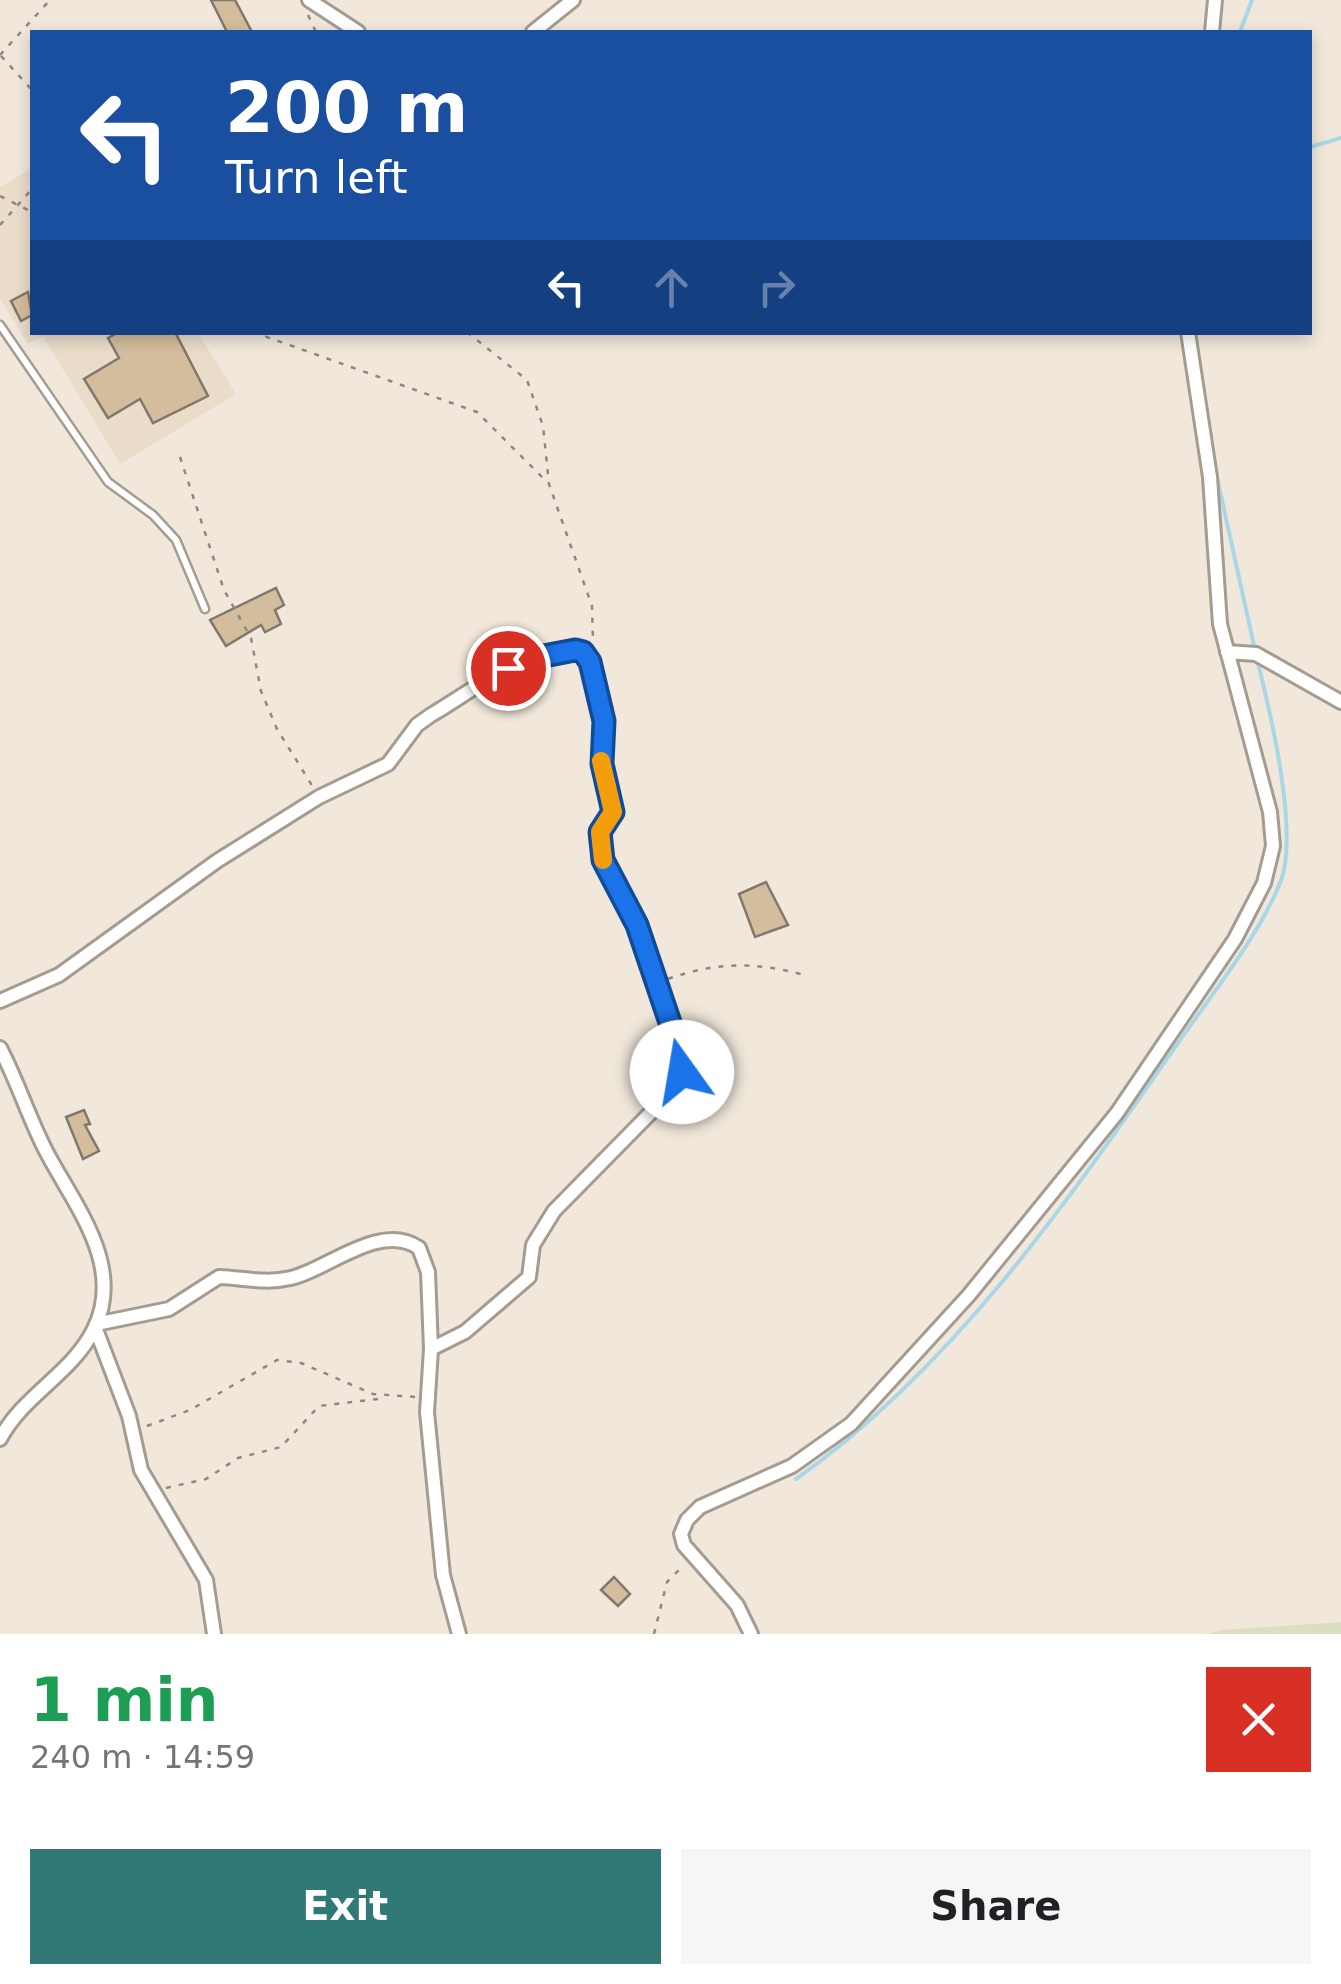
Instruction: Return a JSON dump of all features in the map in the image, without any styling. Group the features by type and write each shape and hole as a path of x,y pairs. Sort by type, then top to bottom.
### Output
{"street":[{"path":"309,0 355,30"},
{"path":"536,30 573,0"},
{"path":"1212,30 1215,0"},
{"path":"751,1634 737,1606 689,1555 681,1534 686,1520 700,1507 757,1484 830,1442 968,1295 1117,1114 1234,939 1264,882 1274,846 1263,781 1220,624 1210,477 1188,335"},
{"path":"0,1001 59,975 217,861 318,796 388,764 423,720 518,663 575,650 583,652 590,662 606,728 601,756 613,812 600,832 603,860 637,925 681,1055 682,1072 674,1088 554,1212 533,1245 529,1278 464,1332 432,1349"},
{"path":"1227,652 1256,654 1341,702"},
{"path":"0,1048 46,1151 95,1241 104,1281 96,1326 69,1364 14,1416 0,1439"},
{"path":"96,1326 169,1309 219,1277 258,1282 297,1277 346,1253 401,1240 411,1242 425,1256 432,1349 428,1396 442,1575 459,1634"},
{"path":"96,1326 132,1429 141,1470 206,1580 214,1634"}],"lane":[{"path":"0,325 108,482 153,515 176,540 205,610"}],"path":[{"path":"30,88 0,55 50,0"},
{"path":"0,225 30,191"},
{"path":"0,196 30,211"},
{"path":"260,335 281,346 477,412 549,484"},
{"path":"471,335 527,380 544,426 549,484 592,606 590,662"},
{"path":"180,457 224,590 250,638 262,691 277,729 318,796"},
{"path":"657,982 718,964 776,966 800,974"},
{"path":"132,1429 176,1417 277,1360 301,1364 388,1397"},
{"path":"155,1492 206,1478 238,1458 281,1447 320,1406 428,1396"},
{"path":"654,1634 668,1582 689,1555"}],"shaded area":[{"path":"30,169 30,335 199,335 236,394 120,464 43,336 28,344 0,299 0,187"}],"green space":[{"path":"1341,1622 1341,1634 1207,1634 1222,1630"}],"building":[{"path":"211,0 235,0 251,30 226,30"},
{"path":"28,292 30,316 21,321 11,301"},
{"path":"177,335 208,396 153,423 140,399 108,418 84,379 119,358 108,338"},
{"path":"276,588 284,605 275,610 281,624 265,632 261,625 226,646 210,620"},
{"path":"766,882 788,925 755,937 739,894"},
{"path":"84,1110 90,1124 85,1125 99,1151 83,1159 66,1117"},
{"path":"614,1577 630,1594 618,1606 601,1590"}],"waterway":[{"path":"1241,30 1252,0"},
{"path":"1312,146 1341,138"},
{"path":"1195,335 1196,346"},
{"path":"1214,464 1255,650"},
{"path":"796,1479 907,1386 1005,1278 1095,1162 1260,923 1280,883 1287,835 1281,772 1257,659"}],"slow traffic":[{"path":"601,761 613,812 600,832 603,860"}],"route":[{"path":"508,668 528,659 575,650 583,652 590,662 606,728 601,756 613,812 600,832 603,860 637,925 681,1055 682,1072"}]}
